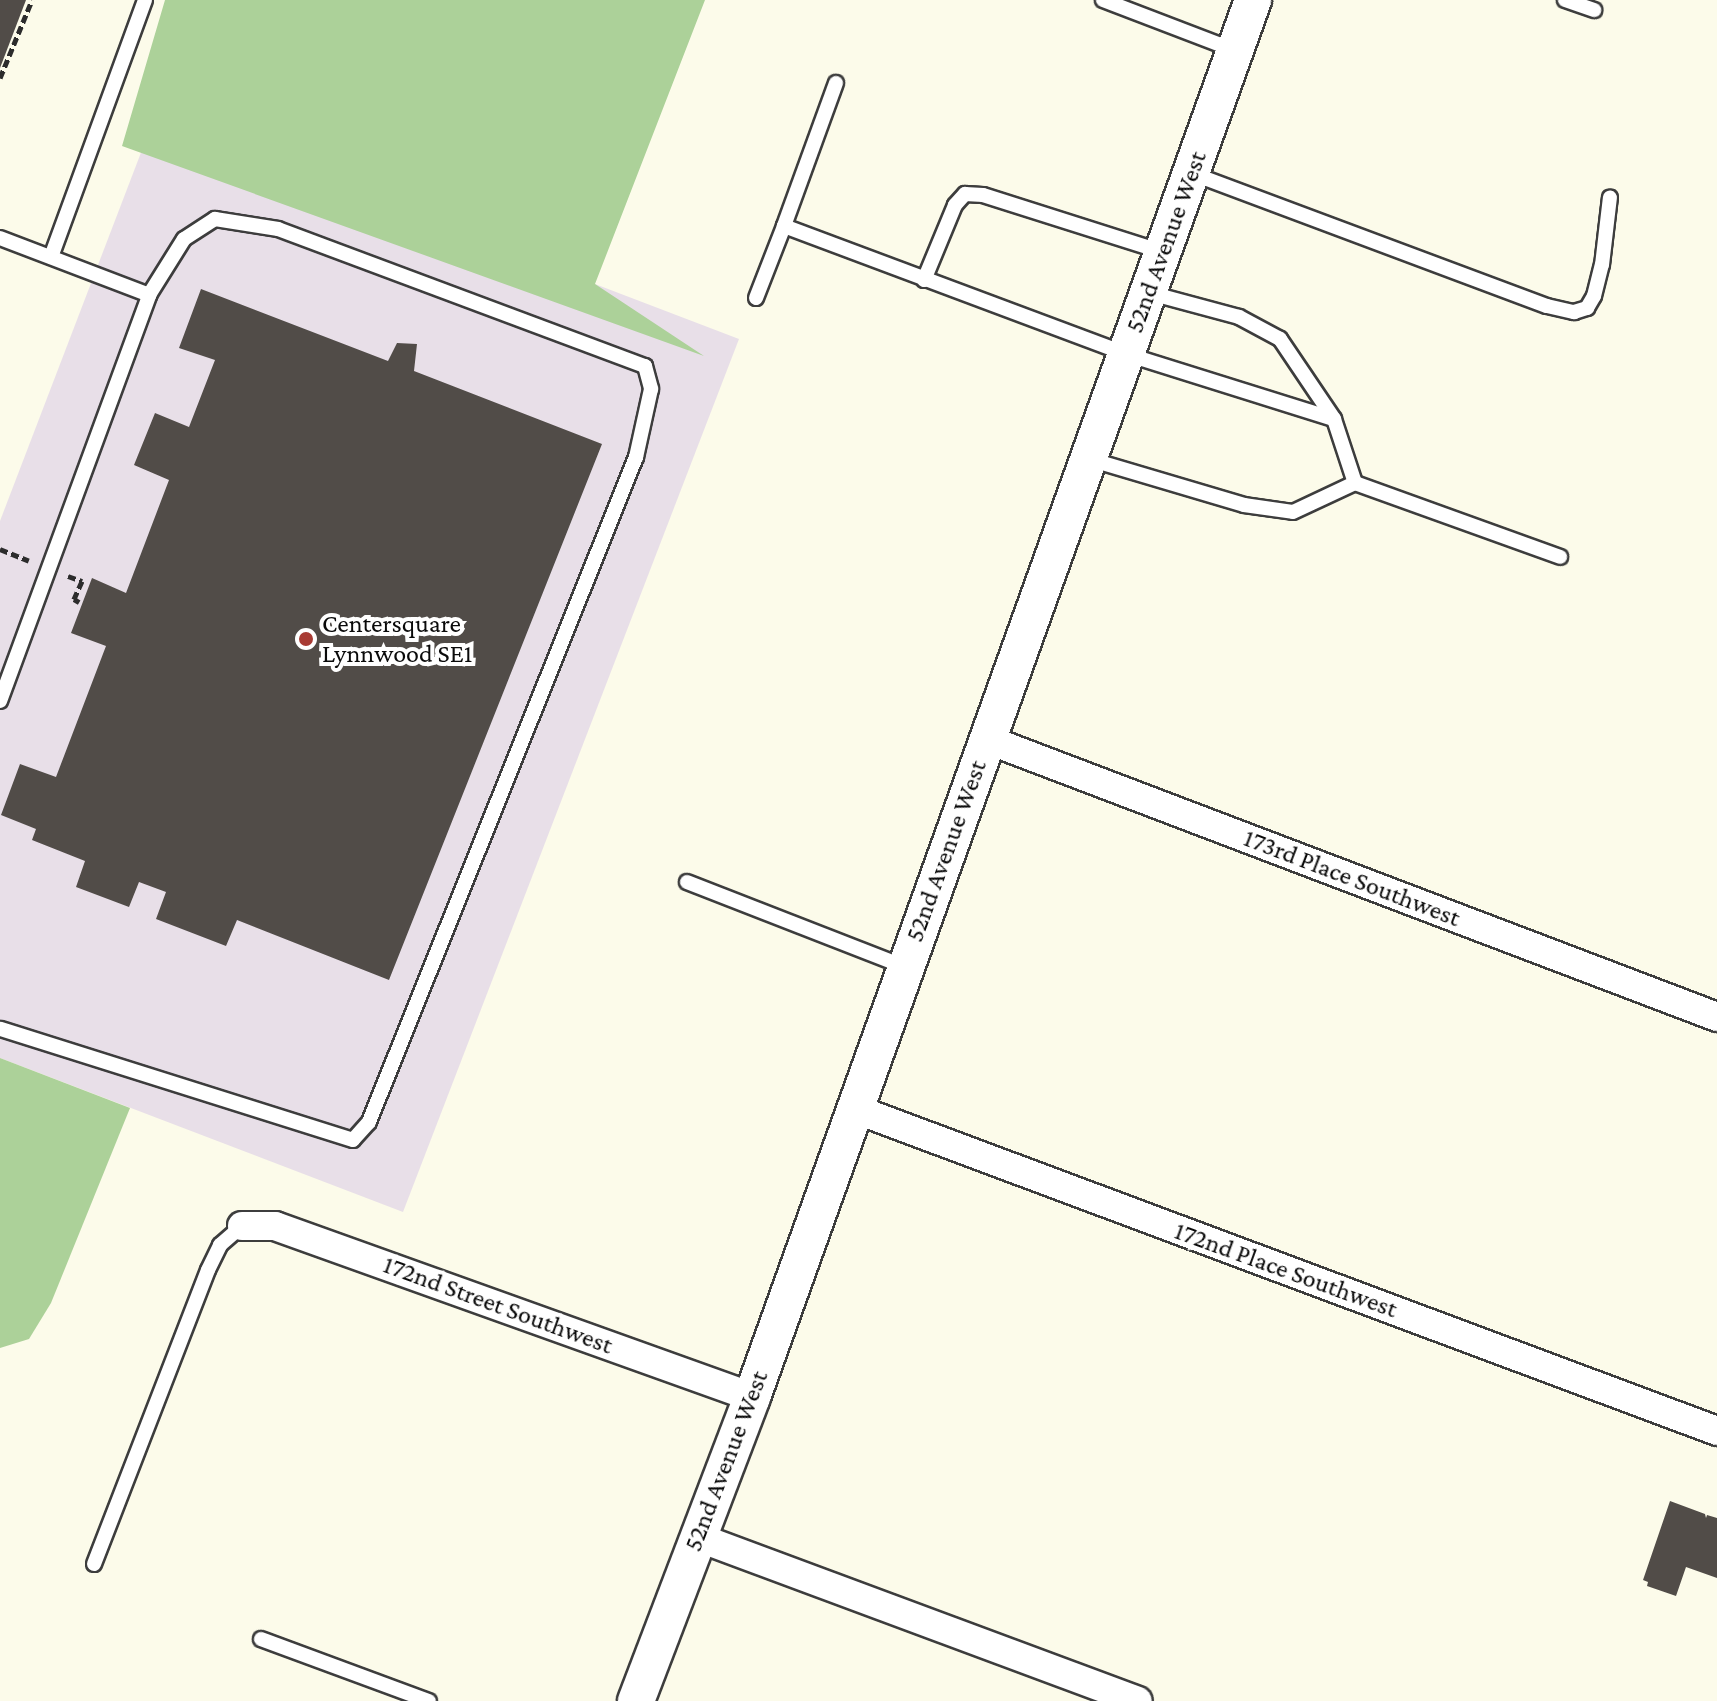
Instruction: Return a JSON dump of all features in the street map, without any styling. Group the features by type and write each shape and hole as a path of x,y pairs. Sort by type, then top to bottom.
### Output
{"street":[{"name":"52nd Avenue West","path":"636,1701 752,1397 1253,0"},
{"name":"173rd Place Southwest","path":"986,739 1717,1017"},
{"name":"172nd Place Southwest","path":"855,1109 1717,1431"},
{"name":"172nd Street Southwest","path":"242,1226 275,1226 752,1397"},
{"path":"697,1537 1137,1701"}],"lane":[{"path":"51,257 145,0"},
{"path":"1103,0 1235,50"},
{"path":"1565,0 1594,10"},
{"path":"756,298 836,83"},
{"path":"1191,172 1532,301 1574,312 1587,308 1594,296 1602,265 1610,197"},
{"path":"924,280 955,205 965,194 983,195 1163,252"},
{"path":"0,701 149,295 184,239 215,219 278,229 645,366 651,389 636,457 369,1122 353,1140 0,1029"},
{"path":"784,226 1126,354 1334,419"},
{"path":"0,238 149,295"},
{"path":"1148,292 1239,317 1280,339 1334,419 1355,483"},
{"path":"1088,459 1244,505 1293,512 1355,483 1560,557"},
{"path":"687,882 905,967"},
{"path":"94,1564 208,1270 220,1245 242,1226"},
{"path":"261,1639 429,1701"}],"path":[{"path":"0,78 32,0"}],"shaded area":[{"path":"155,116 739,339 403,1212 0,1058 0,521"}],"green space":[{"path":"165,0 705,0 595,284 704,356 122,146"},
{"path":"0,1058 130,1108 51,1303 29,1339 0,1348"}],"building":[{"path":"0,0 26,0 0,68"},
{"name":"Centersquare Lynnwood SE1","path":"201,289 388,361 397,343 417,344 414,371 602,444 389,980 237,920 226,946 156,919 166,892 139,882 129,907 76,887 85,861 32,840 36,829 1,815 20,764 56,777 106,646 71,633 92,578 126,593 169,480 134,465 155,413 189,427 215,360 179,348"},
{"path":"1670,1501 1705,1514 1706,1518 1707,1515 1717,1518 1717,1578 1686,1567 1676,1596 1647,1586 1648,1582 1643,1580"}],"place":[{"name":"Centersquare Lynnwood SE1","path":"306,639"}]}
